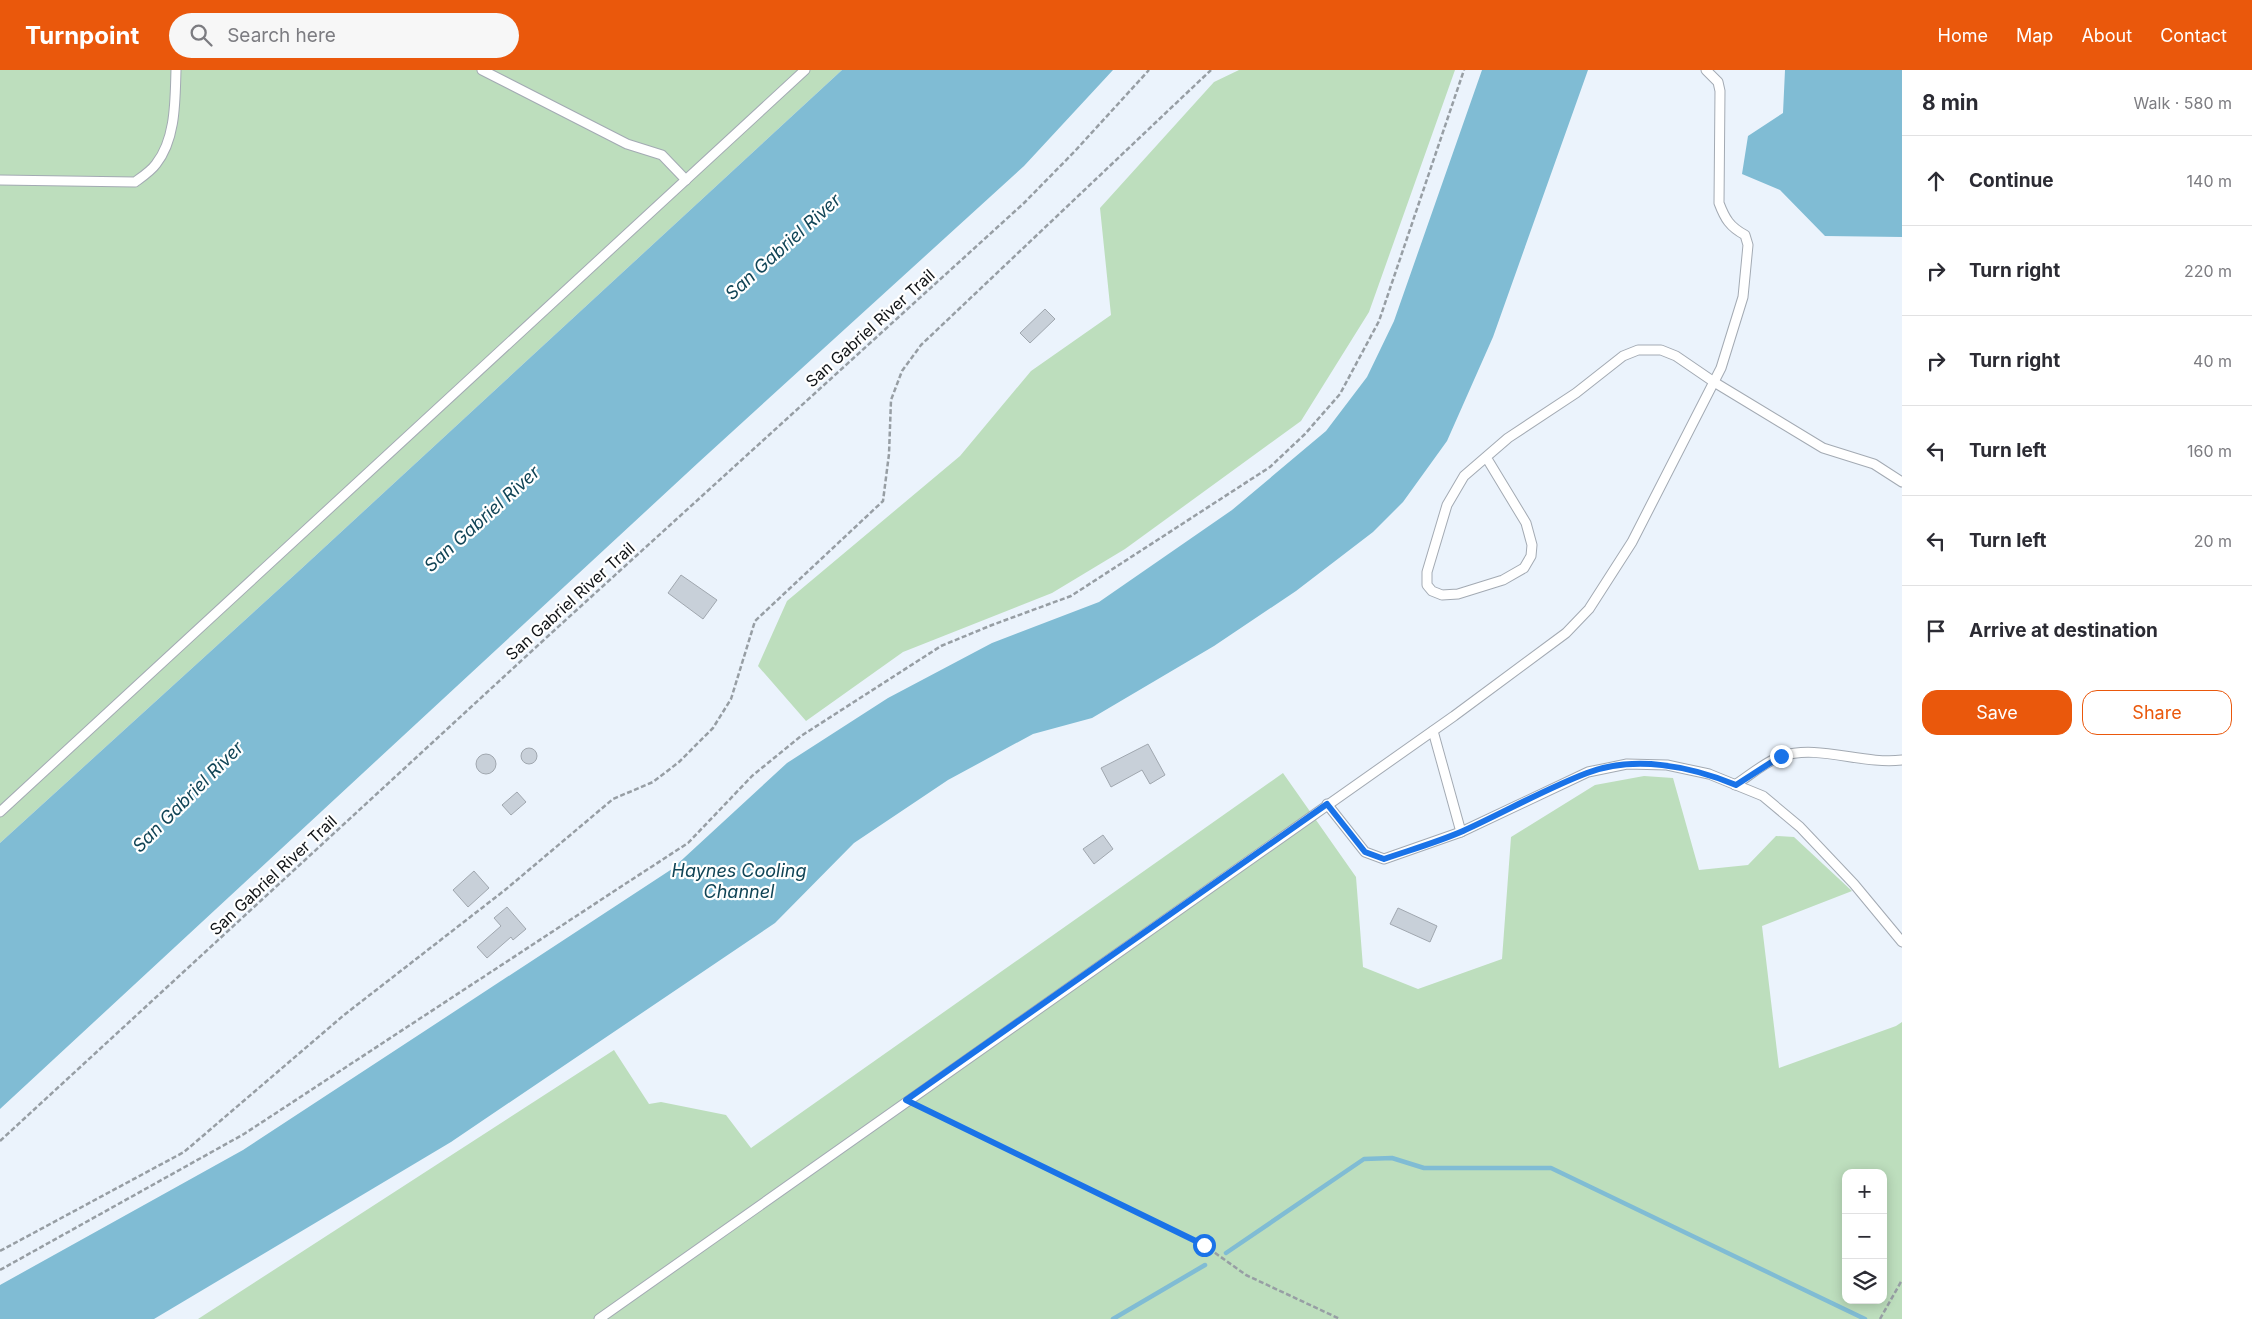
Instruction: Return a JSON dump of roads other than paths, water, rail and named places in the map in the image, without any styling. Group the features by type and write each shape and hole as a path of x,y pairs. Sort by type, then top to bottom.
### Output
{"lane":[{"path":"0,180 135,182 156,164 168,140 175,106 176,70"},
{"path":"482,70 626,144 662,155 686,180"},
{"path":"0,812 805,70"},
{"path":"599,1319 906,1100 1433,731 1566,633 1589,609 1632,542 1721,368 1743,298 1748,246 1745,235 1732,227 1724,217 1719,203 1720,91 1718,82 1706,70"},
{"path":"1486,457 1526,523 1532,546 1531,556 1524,568 1503,580 1458,594 1442,595 1432,591 1427,585 1427,572 1447,505 1459,483 1486,457 1508,438 1576,393 1623,356 1638,350 1662,350 1676,356 1714,382 1823,448 1874,464 1902,482"},
{"path":"1433,731 1461,832"},
{"path":"1736,785 1781,756 1806,752 1884,762 1902,760"},
{"path":"1327,804 1365,852 1384,859 1461,832 1588,772 1627,764 1667,765 1709,774 1763,796 1800,827 1854,884 1902,942"}],"water":[{"name":"San Gabriel River","path":"842,70 1113,70 1024,166 699,462 0,1109 0,843 301,569"},
{"name":"Haynes Cooling Channel","path":"1482,70 1588,70 1493,337 1447,441 1403,502 1373,532 1296,591 1214,646 1092,718 1033,734 948,780 854,843 775,923 451,1142 154,1319 0,1319 0,1285 243,1150 672,869 787,763 888,698 992,643 1099,602 1232,510 1326,431 1367,377 1394,321"},
{"path":"1785,70 1902,70 1902,237 1825,236 1780,190 1742,174 1748,136 1783,113"}],"waterway":[{"path":"1226,1253 1364,1159 1392,1158 1424,1168 1551,1168 1865,1319"},
{"path":"1113,1319 1205,1265"}]}
